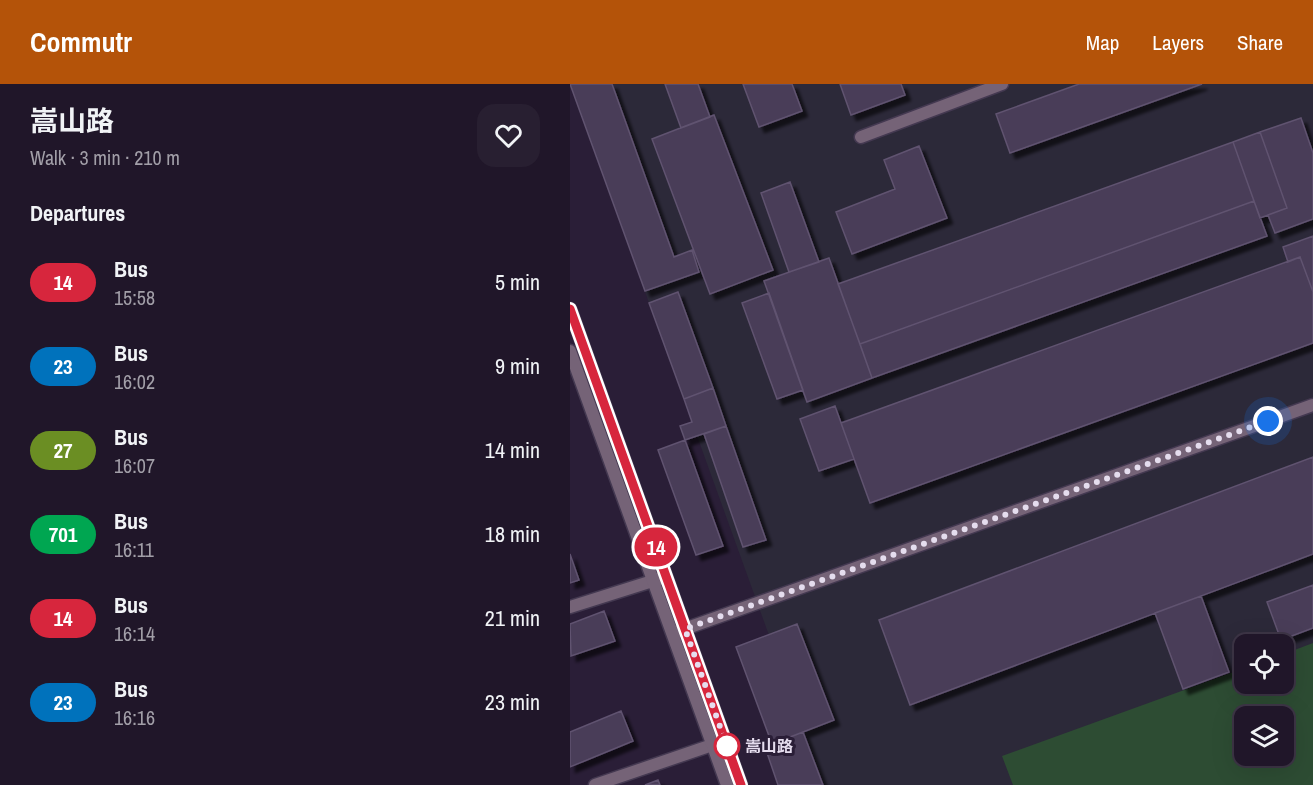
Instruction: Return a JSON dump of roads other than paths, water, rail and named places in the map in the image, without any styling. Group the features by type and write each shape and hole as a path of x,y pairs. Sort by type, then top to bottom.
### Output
{"street":[{"path":"861,137 1002,84"},
{"path":"570,309 741,785"},
{"path":"570,351 726,785"},
{"path":"672,634 1313,405"},
{"path":"570,607 666,577"},
{"path":"601,784 725,740"}],"place":[{"name":"嵩山路","path":"727,746"}]}
